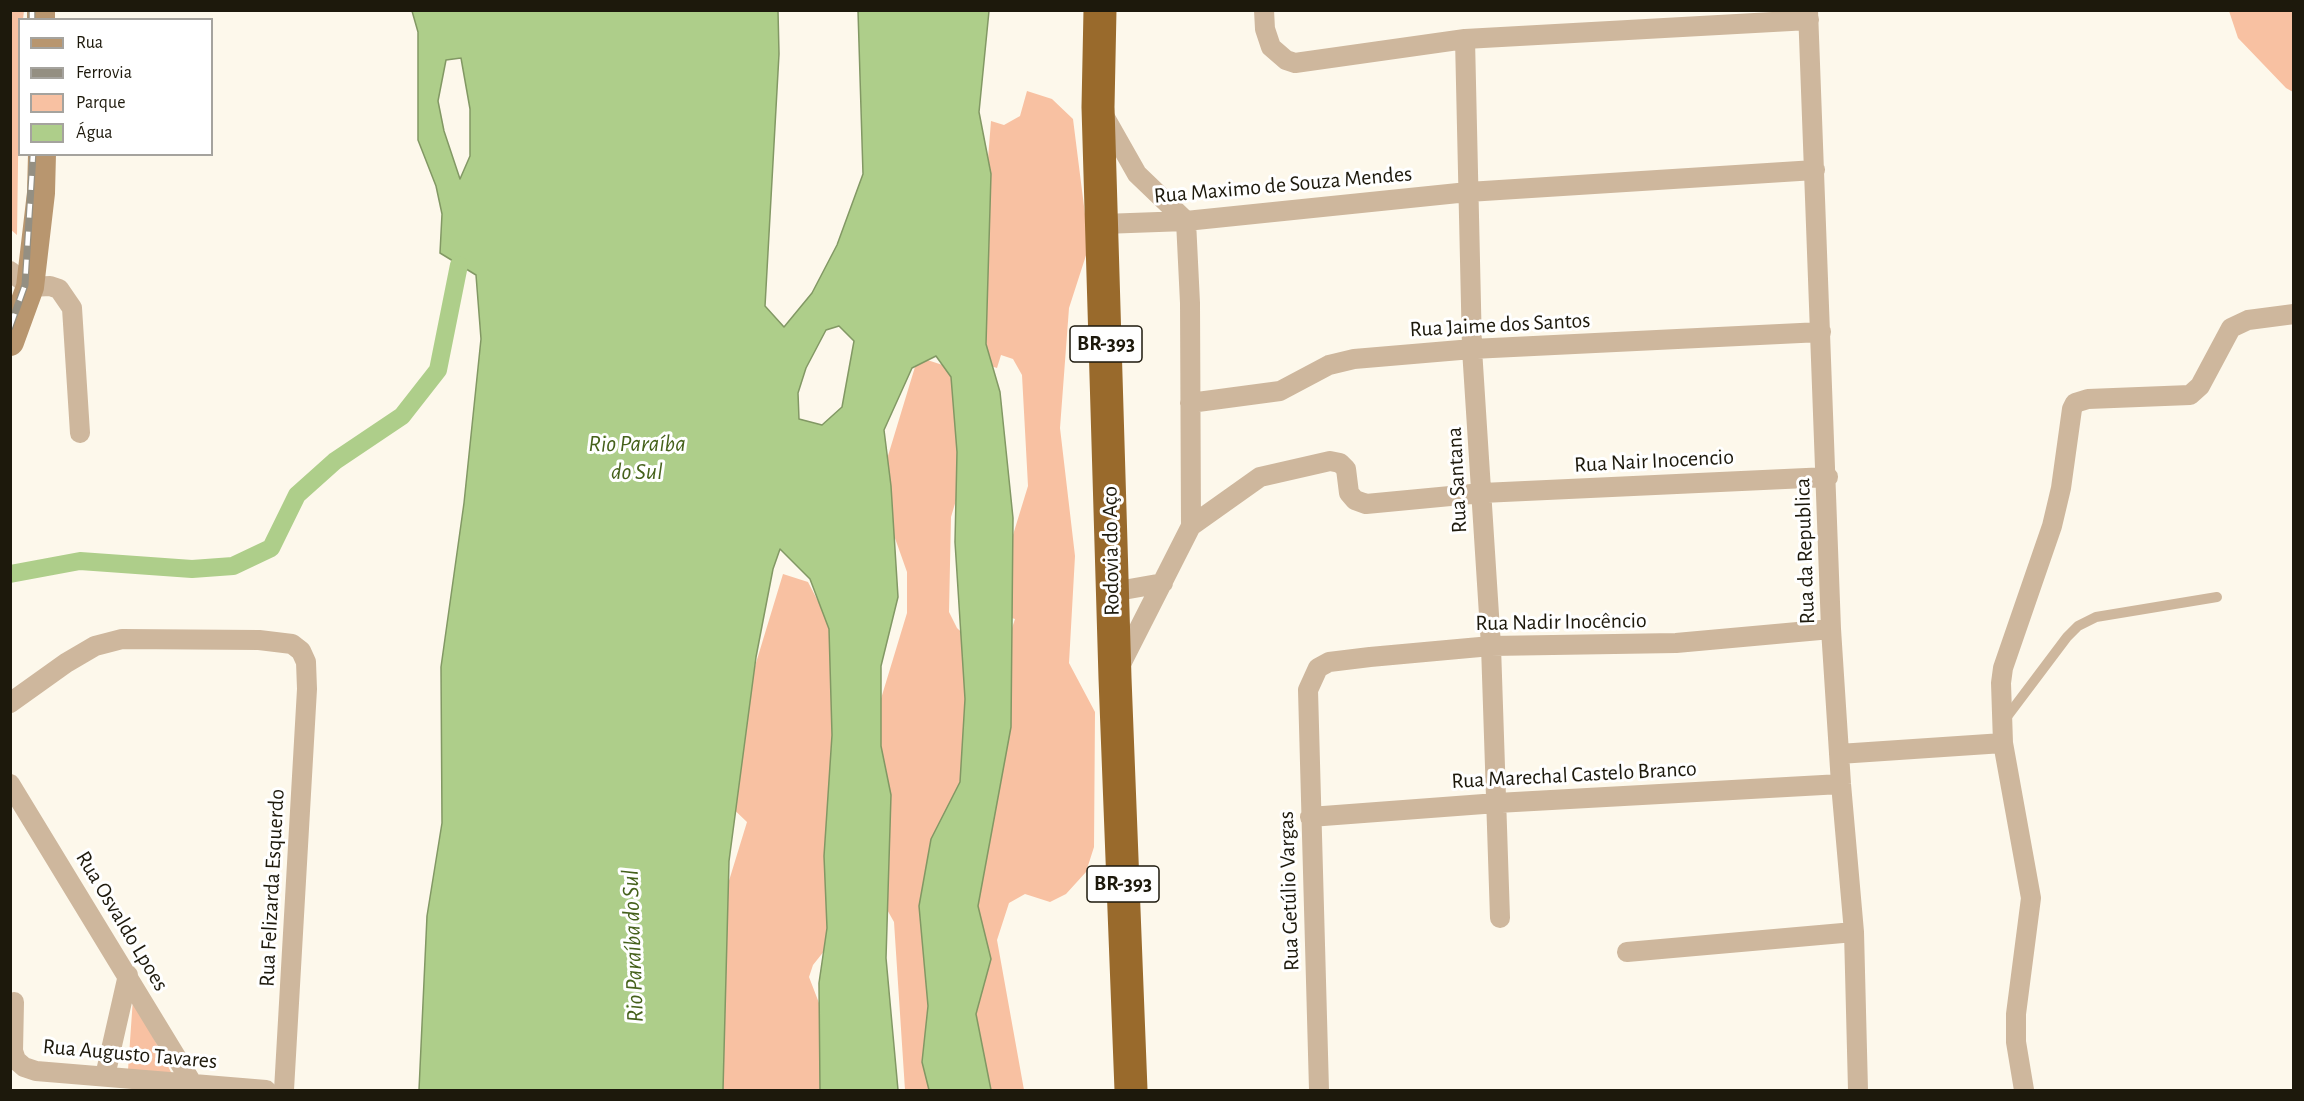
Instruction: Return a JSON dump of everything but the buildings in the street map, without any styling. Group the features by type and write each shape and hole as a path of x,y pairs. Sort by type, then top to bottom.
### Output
{"highway":[{"name":"Rodovia do Aço","path":"1100,10 1098,107 1112,592 1131,1090"}],"main road":[{"path":"10,342 41,193 42,156"}],"street":[{"path":"1264,10 1265,29 1271,47 1286,60 1295,63 1466,39 1809,15"},
{"name":"Rua da Republica","path":"1809,15 1832,629 1841,784 1854,932 1858,1090"},
{"name":"Rua Santana","path":"1466,39 1472,349 1491,646 1500,918"},
{"path":"1098,107 1137,174 1185,221 1191,526 1115,678"},
{"path":"1468,192 1815,170"},
{"name":"Rua Maximo de Souza Mendes","path":"1103,224 1185,221 1468,192"},
{"path":"22,281 59,289 72,308 80,433"},
{"path":"2024,1090 2016,1042 2016,1014 2031,898 2002,734 2003,668 2052,526 2061,488 2070,417 2075,403 2088,399 2190,395 2200,386 2231,328 2248,320 2294,314"},
{"name":"Rua Jaime dos Santos","path":"1190,403 1280,391 1340,362 1472,349 1821,332"},
{"name":"Rua Nair Inocencio","path":"1191,526 1260,477 1330,461 1340,463 1346,469 1349,493 1355,500 1366,504 1482,493 1828,477"},
{"path":"1112,592 1163,583"},
{"name":"Rua Nadir Inocêncio","path":"1308,690 1318,668 1329,662 1491,646 1676,643 1832,629"},
{"name":"Rua Felizarda Esquerdo","path":"10,703 66,663 95,646 122,639 259,640 292,644 301,651 306,662 307,688 284,1090"},
{"name":"Rua Getúlio Vargas","path":"1308,690 1319,1090"},
{"path":"1839,754 2002,734"},
{"name":"Rua Osvaldo Lpoes","path":"10,784 192,1083"},
{"name":"Rua Marechal Castelo Branco","path":"1310,817 1497,803 1841,784"},
{"path":"1627,952 1854,932"},
{"path":"105,1076 128,975"},
{"name":"Rua Augusto Tavares","path":"14,1002 13,1051 16,1060 24,1067 266,1090"}],"lane":[{"path":"2002,734 2067,637 2078,626 2096,617 2217,597"}],"green space":[{"path":"10,11 24,11 23,18 18,18 17,235 10,229"},
{"path":"2229,11 2293,11 2293,92 2286,88 2238,38"},
{"path":"1027,91 1052,99 1073,119 1089,246 1069,308 1060,428 1075,556 1069,663 1095,712 1094,847 1086,872 1066,894 1050,902 1025,894 1009,903 997,940 1024,1090 905,1090 894,922 885,906 856,911 813,965 809,977 839,1055 844,1090 722,1090 718,963 724,897 747,822 726,802 745,699 783,574 808,582 851,664 873,725 907,613 907,572 885,510 884,469 918,357 955,369 977,430 951,517 949,612 957,628 978,648 1007,643 1015,619 1002,615 1001,574 1028,486 1022,375 1013,359 1001,355 997,368 972,360 991,121 1004,125 1020,116"},
{"path":"133,998 172,1074 128,1070"}],"water":[{"name":"Rio Paraíba do Sul","path":"412,11 778,11 779,54 765,306 784,327 812,293 837,245 863,174 858,11 989,11 979,112 991,174 986,344 1000,392 1013,518 1011,727 978,906 991,959 976,1014 991,1090 929,1090 922,1062 928,1006 919,906 931,839 960,782 965,699 955,542 957,452 951,377 936,356 912,368 884,430 891,486 898,597 881,666 881,746 891,795 886,958 898,1090 820,1090 819,983 827,928 824,856 832,735 829,629 810,579 780,549 773,569 756,657 729,861 723,1090 419,1090 427,916 442,823 441,667 464,503 481,339 476,275 440,253 442,214 436,186 418,140 418,32","holes":["461,58 470,109 470,156 460,179 444,131 438,101 446,60","839,326 854,341 842,407 822,425 799,419 798,393 806,368 826,330"]}],"waterway":[{"path":"10,574 80,561 192,569 233,566 271,548 297,495 335,461 402,416 438,370 459,265"}],"railway":[{"path":"32,10 32,18"},
{"path":"10,327 25,285 33,156"}]}
